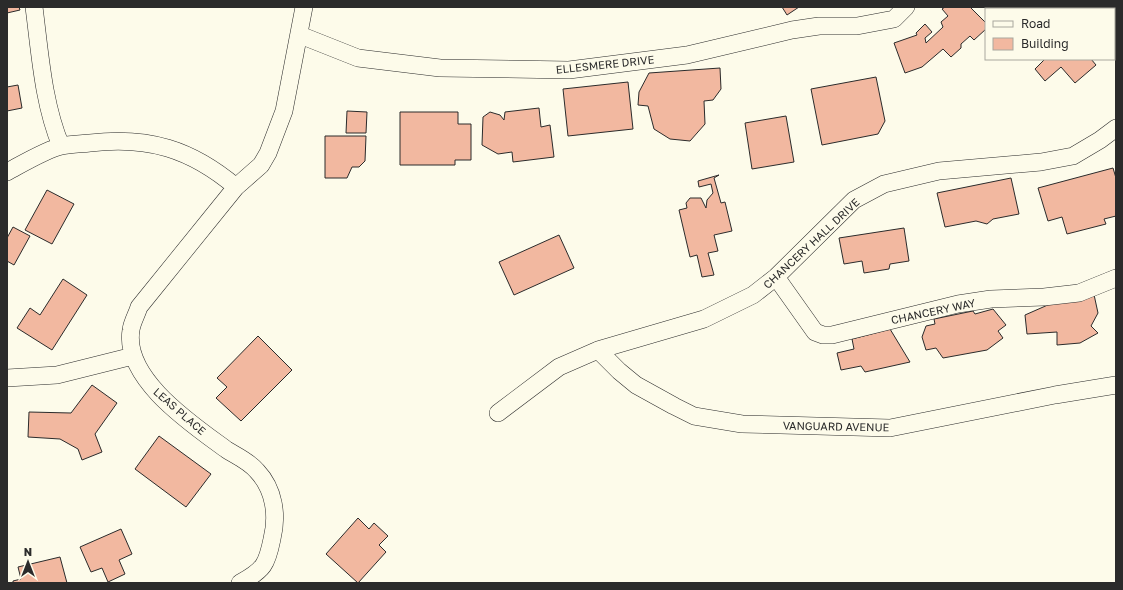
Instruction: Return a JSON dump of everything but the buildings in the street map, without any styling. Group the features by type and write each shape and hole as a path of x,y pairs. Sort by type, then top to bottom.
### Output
{"street":[{"path":"34,7 48,105 53,127 61,146"},
{"name":"LEAS PLACE","path":"240,583 251,577 267,562 275,528 273,496 257,471 191,424 155,392 133,356 131,330 139,307 236,187 261,165 268,153 284,111 300,35 304,7"},
{"name":"ELLESMERE DRIVE","path":"300,35 358,58 440,68 569,70 687,55 792,30 857,26 894,19 906,7"},
{"name":"CHANCERY HALL DRIVE","path":"498,413 559,367 598,350 704,320 753,295 776,277 854,200 884,184 939,171 1041,162 1073,156 1100,140 1116,128"},
{"path":"7,172 61,146 111,140 149,142 185,153 236,187"},
{"name":"CHANCERY WAY","path":"776,277 815,332 823,335 832,335 958,304 1079,293 1116,278"},
{"name":"VANGUARD AVENUE","path":"598,350 619,371 636,385 674,406 694,416 742,424 890,428 1055,395 1116,385"},
{"path":"7,378 57,375 133,356"}]}
